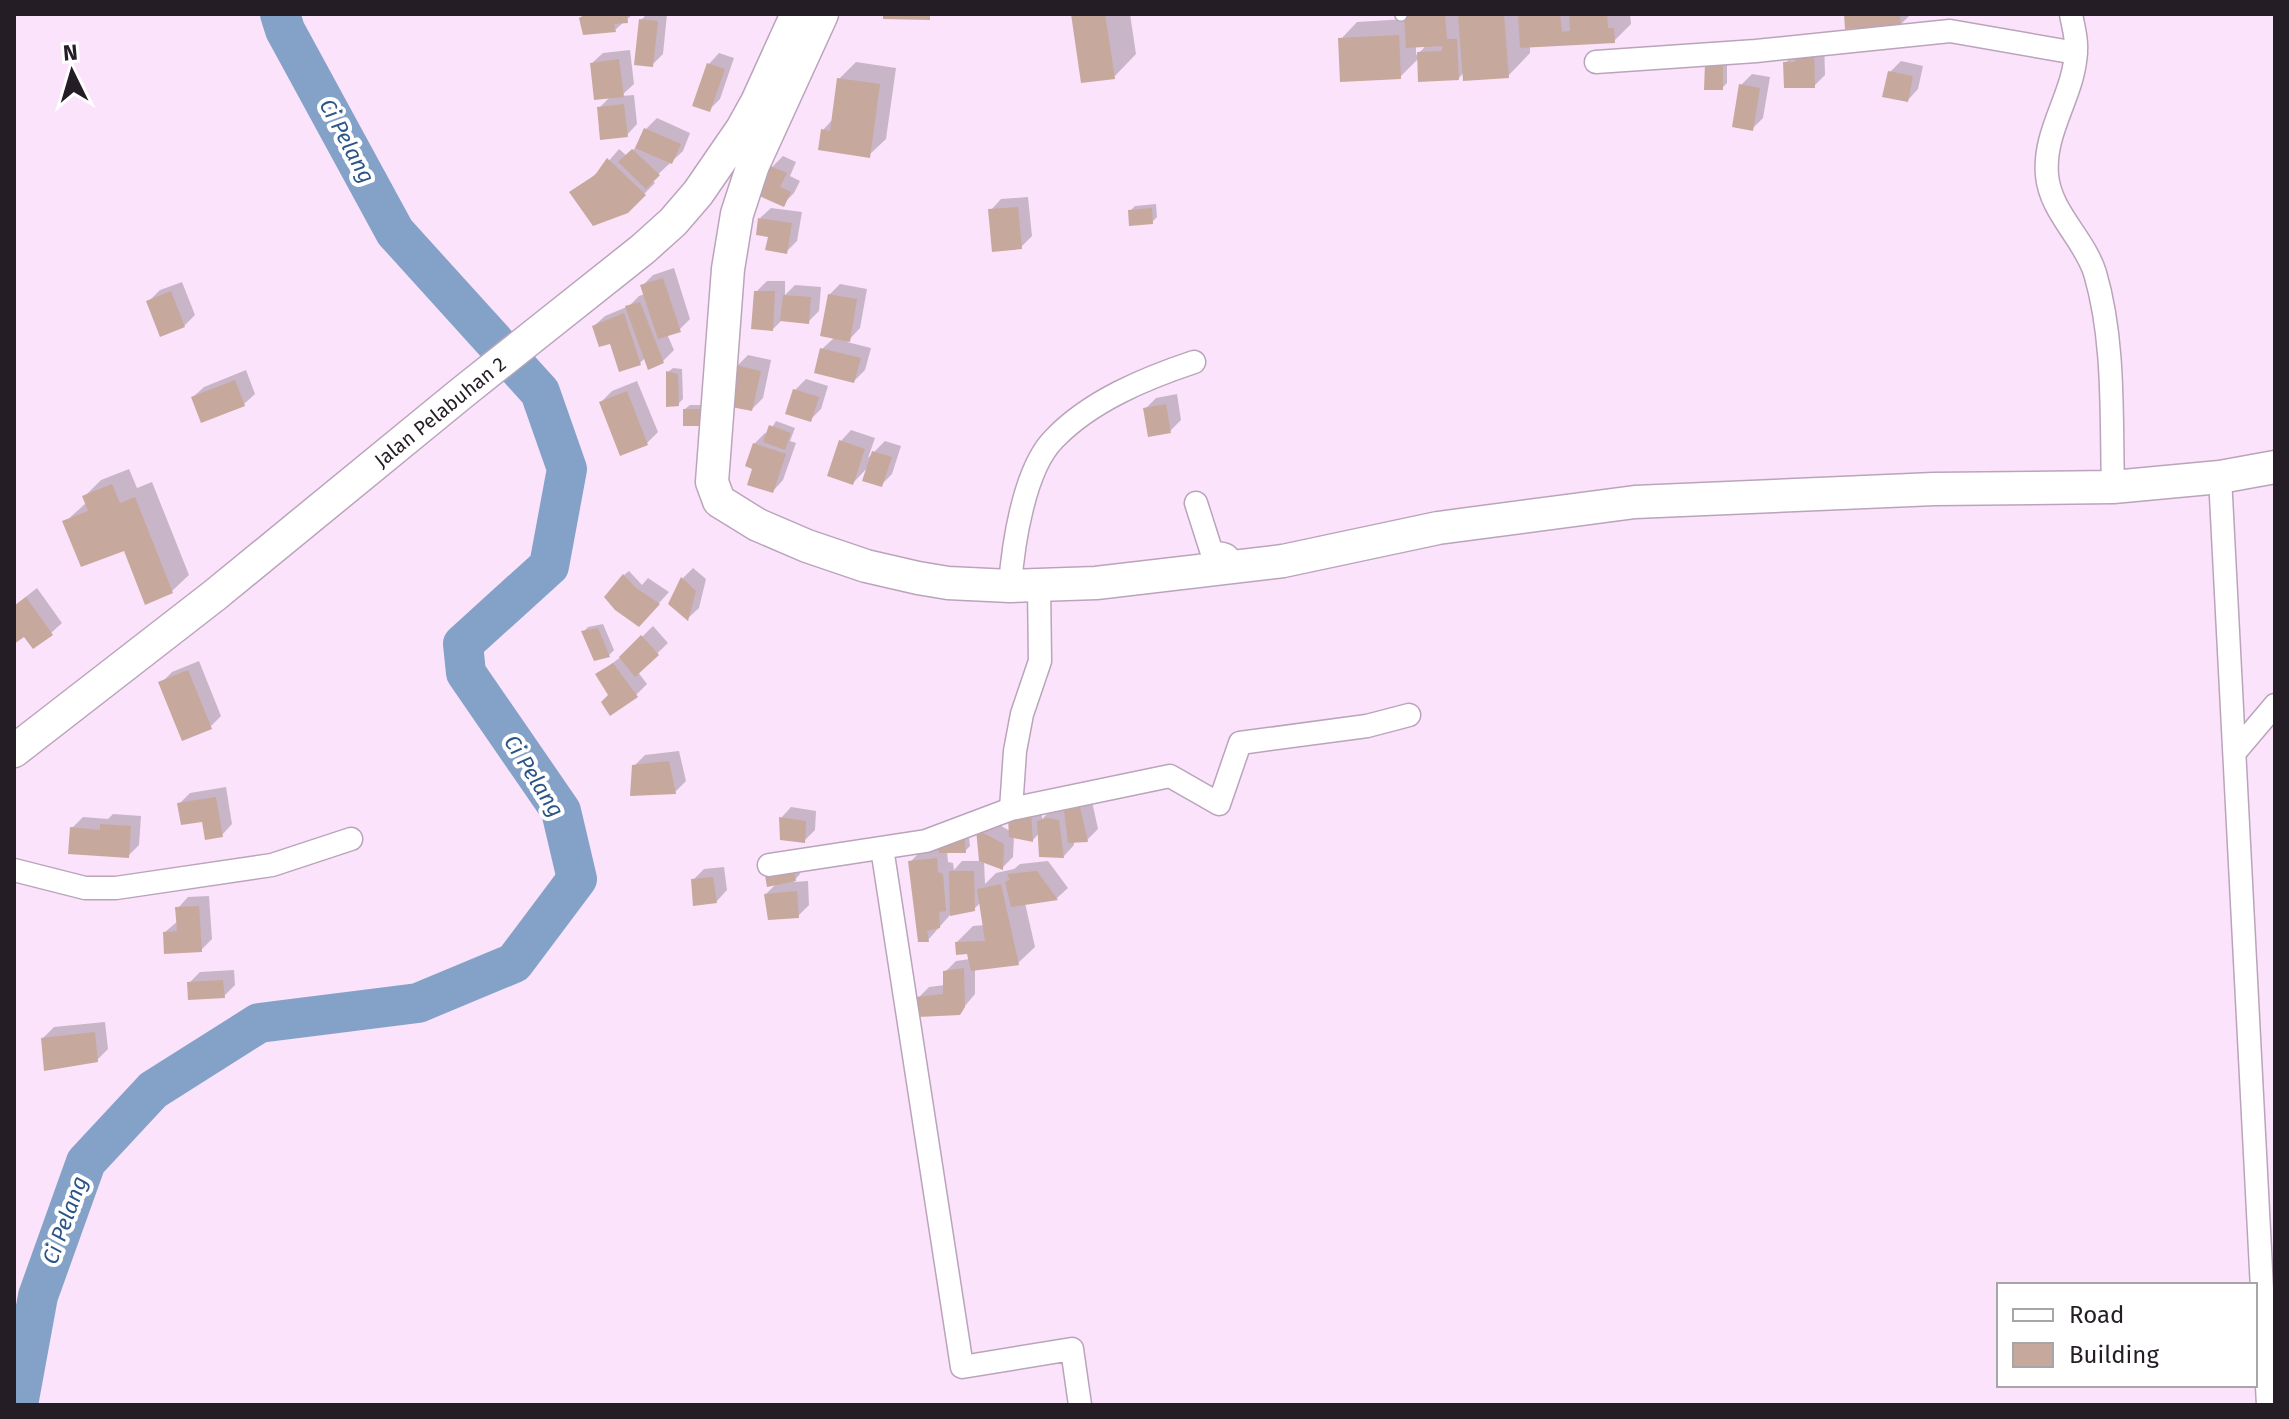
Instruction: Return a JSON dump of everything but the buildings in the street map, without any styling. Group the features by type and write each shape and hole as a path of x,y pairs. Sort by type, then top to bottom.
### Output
{"street":[{"name":"Jalan Pelabuhan 2","path":"14,751 215,595 673,222 724,157 757,102 797,14"},
{"path":"822,14 753,165 737,214 728,269 712,482 719,501 758,525 866,566 948,583 1025,586 1096,583 1283,561 1438,528 1635,502 1920,489 2113,487 2220,477 2275,467"},
{"path":"2071,14 2076,53 2066,95 2052,126 2046,172 2059,211 2087,253 2102,302 2113,487"},
{"path":"1596,62 1756,51 1950,31 2076,53"},
{"path":"1011,809 1015,751 1022,714 1040,661 1025,586 1013,552 1022,508 1037,464 1052,440 1089,411 1162,372 1194,362"},
{"path":"2220,477 2268,1405"},
{"path":"1196,503 1211,550 1228,555 1235,567"},
{"path":"2236,751 2275,705"},
{"path":"769,865 926,841 1011,809 1170,776 1219,804 1240,743 1367,726 1409,715"},
{"path":"14,870 85,888 116,888 272,865 351,839"},
{"path":"882,848 962,1367 1072,1349 1080,1405"}],"waterway":[{"name":"Ci Pelang","path":"18,1405 38,1296 86,1162 153,1090 259,1023 418,1003 514,963 577,879 561,811 466,673 463,644 549,566 567,469 540,392 395,232 285,30 280,14"}]}
